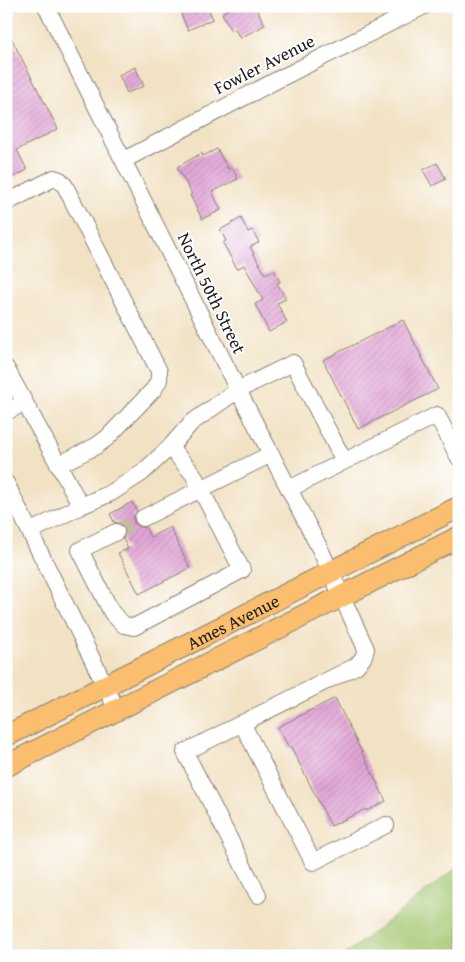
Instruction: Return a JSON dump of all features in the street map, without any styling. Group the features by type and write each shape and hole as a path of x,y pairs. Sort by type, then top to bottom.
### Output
{"main road":[{"name":"Ames Avenue","path":"6,736 459,507"},
{"name":"Ames Avenue","path":"6,766 459,537"}],"street":[{"name":"North 50th Street","path":"46,6 343,596 366,649 363,658 356,666 185,752 258,895"},
{"name":"Fowler Avenue","path":"124,160 424,6"},
{"path":"6,203 54,178 60,180 65,186 160,371 159,380 154,389 107,438 96,446 58,465"},
{"path":"31,531 81,506 111,494 142,473 170,447 191,423 238,390 293,363 344,461"},
{"path":"6,368 81,506"},
{"path":"6,412 24,403"},
{"path":"289,489 438,415 459,458"},
{"path":"116,532 80,550 112,613 124,625 134,627 242,570 192,474 170,447"},
{"path":"143,518 271,454"},
{"path":"6,483 117,710"},
{"path":"242,723 313,862 386,826"}],"green space":[{"path":"459,866 459,956 343,956"}],"building":[{"path":"207,6 213,19 188,30 181,14 194,7 195,10"},
{"path":"234,6 255,6 265,25 240,38 235,29 231,31 222,13"},
{"path":"6,28 58,129 17,150 27,170 6,181"},
{"path":"135,67 144,86 127,93 119,75"},
{"path":"217,149 228,169 232,167 238,179 212,192 221,210 202,219 190,195 192,194 177,167 202,153 203,156"},
{"path":"437,163 446,179 432,186 423,170"},
{"path":"241,218 248,232 252,230 259,242 250,247 265,274 274,270 280,282 277,283 286,299 277,303 287,322 269,332 255,304 263,300 244,265 237,269 223,243 226,241 220,230"},
{"path":"403,320 438,389 358,429 323,360"},
{"path":"132,502 137,511 133,517 134,523 138,527 145,527 150,537 170,527 190,568 139,594 118,553 128,549 123,539 126,533 125,528 121,523 114,522 110,514"},
{"path":"335,698 386,801 331,826 291,747 289,748 278,727"}],"tunnel":[{"path":"116,532 143,518"}]}
